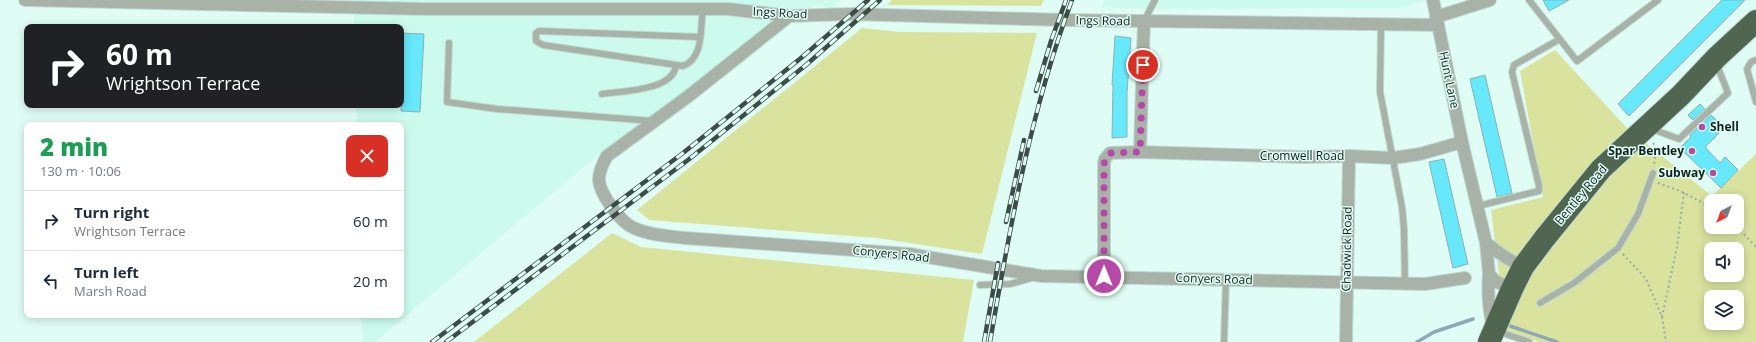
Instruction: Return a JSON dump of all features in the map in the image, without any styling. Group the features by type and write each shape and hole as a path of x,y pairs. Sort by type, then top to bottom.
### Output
{"highway":[{"name":"Bentley Road","path":"1491,336 1523,268 1544,239 1601,169 1681,95 1756,21"}],"street":[{"name":"Ings Road","path":"25,0 426,9 702,9 728,4 789,16 852,14 1381,25 1437,21"},
{"name":"Hunt Lane","path":"1433,0 1462,142 1486,243 1489,274 1488,288 1491,336"},
{"path":"1437,21 1490,0"},
{"name":"Conyers Road","path":"789,16 690,96 607,156 602,165 599,180 604,196 626,224 633,228 653,234 685,238 909,254 1041,276 1104,276 1405,284 1426,284 1465,278"},
{"path":"1140,152 1144,21"},
{"name":"Cromwell Road","path":"1104,276 1105,159 1110,153 1140,152 1393,158 1420,154 1462,142"},
{"name":"Chadwick Road","path":"1346,342 1349,156"},
{"path":"1486,243 1523,268"},
{"path":"1489,274 1495,281 1512,289"}],"lane":[{"path":"1144,21 1155,0"},
{"path":"1529,0 1579,61 1658,0"},
{"path":"699,37 539,31 536,33 536,41 543,45 683,66 690,63 695,58 698,51 702,9"},
{"path":"1381,25 1380,92 1393,158 1404,229 1405,284"},
{"path":"1478,206 1539,191 1512,72 1514,65 1560,39"},
{"path":"449,43 447,102 497,109 655,121"},
{"path":"1643,129 1679,139 1728,93 1715,60"},
{"path":"1756,60 1751,62 1747,68 1756,102"},
{"path":"602,94 652,87 662,84 672,77 675,73 676,66"},
{"path":"1540,304 1574,283 1618,248 1638,214 1653,173"},
{"path":"980,285 1010,284 1041,276"},
{"path":"1224,342 1226,279"},
{"path":"1491,336 1529,342"}],"path":[{"path":"1643,129 1656,146 1653,173"},
{"path":"1651,181 1684,192 1704,203"},
{"path":"1662,317 1677,247 1684,192"},
{"path":"1744,234 1756,247"},
{"path":"1618,248 1646,279 1662,317 1666,342"}],"shaded area":[{"path":"354,0 841,0 831,8 816,4 723,79 700,82 603,151 404,318 404,122 357,122 356,108 404,108 404,24 354,24"},
{"path":"1105,0 1427,0 1400,8 1148,9 1101,7"},
{"path":"362,318 404,318 375,342 363,342"}],"green space":[{"path":"892,0 1044,0 1041,6 887,5"},
{"path":"862,28 899,32 1037,33 982,254 877,238 649,220 637,210"},
{"path":"1555,50 1627,128 1710,194 1704,194 1704,234 1744,234 1744,194 1714,194 1756,154 1756,342 1539,342 1506,330 1491,210 1543,197 1520,71"},
{"path":"612,233 641,247 974,280 963,342 474,342"}],"building":[{"path":"1543,0 1569,0 1549,11"},
{"path":"1722,0 1745,0 1629,116 1618,104"},
{"path":"404,33 424,34 420,112 401,111 401,108 404,108"},
{"path":"1115,36 1131,38 1127,92 1127,137 1112,138 1112,85"},
{"path":"1485,75 1512,193 1497,197 1470,79"},
{"path":"1700,104 1705,109 1693,120 1688,115"},
{"path":"1711,115 1724,128 1705,147 1720,163 1725,157 1738,170 1721,188 1680,148 1691,137 1690,135"},
{"path":"1444,159 1468,264 1453,268 1429,162"}],"waterway":[{"path":"1417,342 1434,332 1473,319"},
{"path":"1510,326 1557,342"}],"railway":[{"path":"432,342 683,153 801,58 868,0"},
{"path":"446,342 688,160 806,65 880,0"},
{"path":"1036,91 1051,41 1066,0"},
{"path":"990,342 1005,255 1033,126 1072,0"},
{"path":"1006,222 1024,140"},
{"path":"984,342 998,263"}],"place":[{"name":"Shell","path":"1702,127"},
{"name":"Spar Bentley","path":"1692,151"},
{"name":"Subway","path":"1713,173"}],"route":[{"path":"1104,276 1104,164 1105,159 1110,153 1140,152 1143,65"}]}
